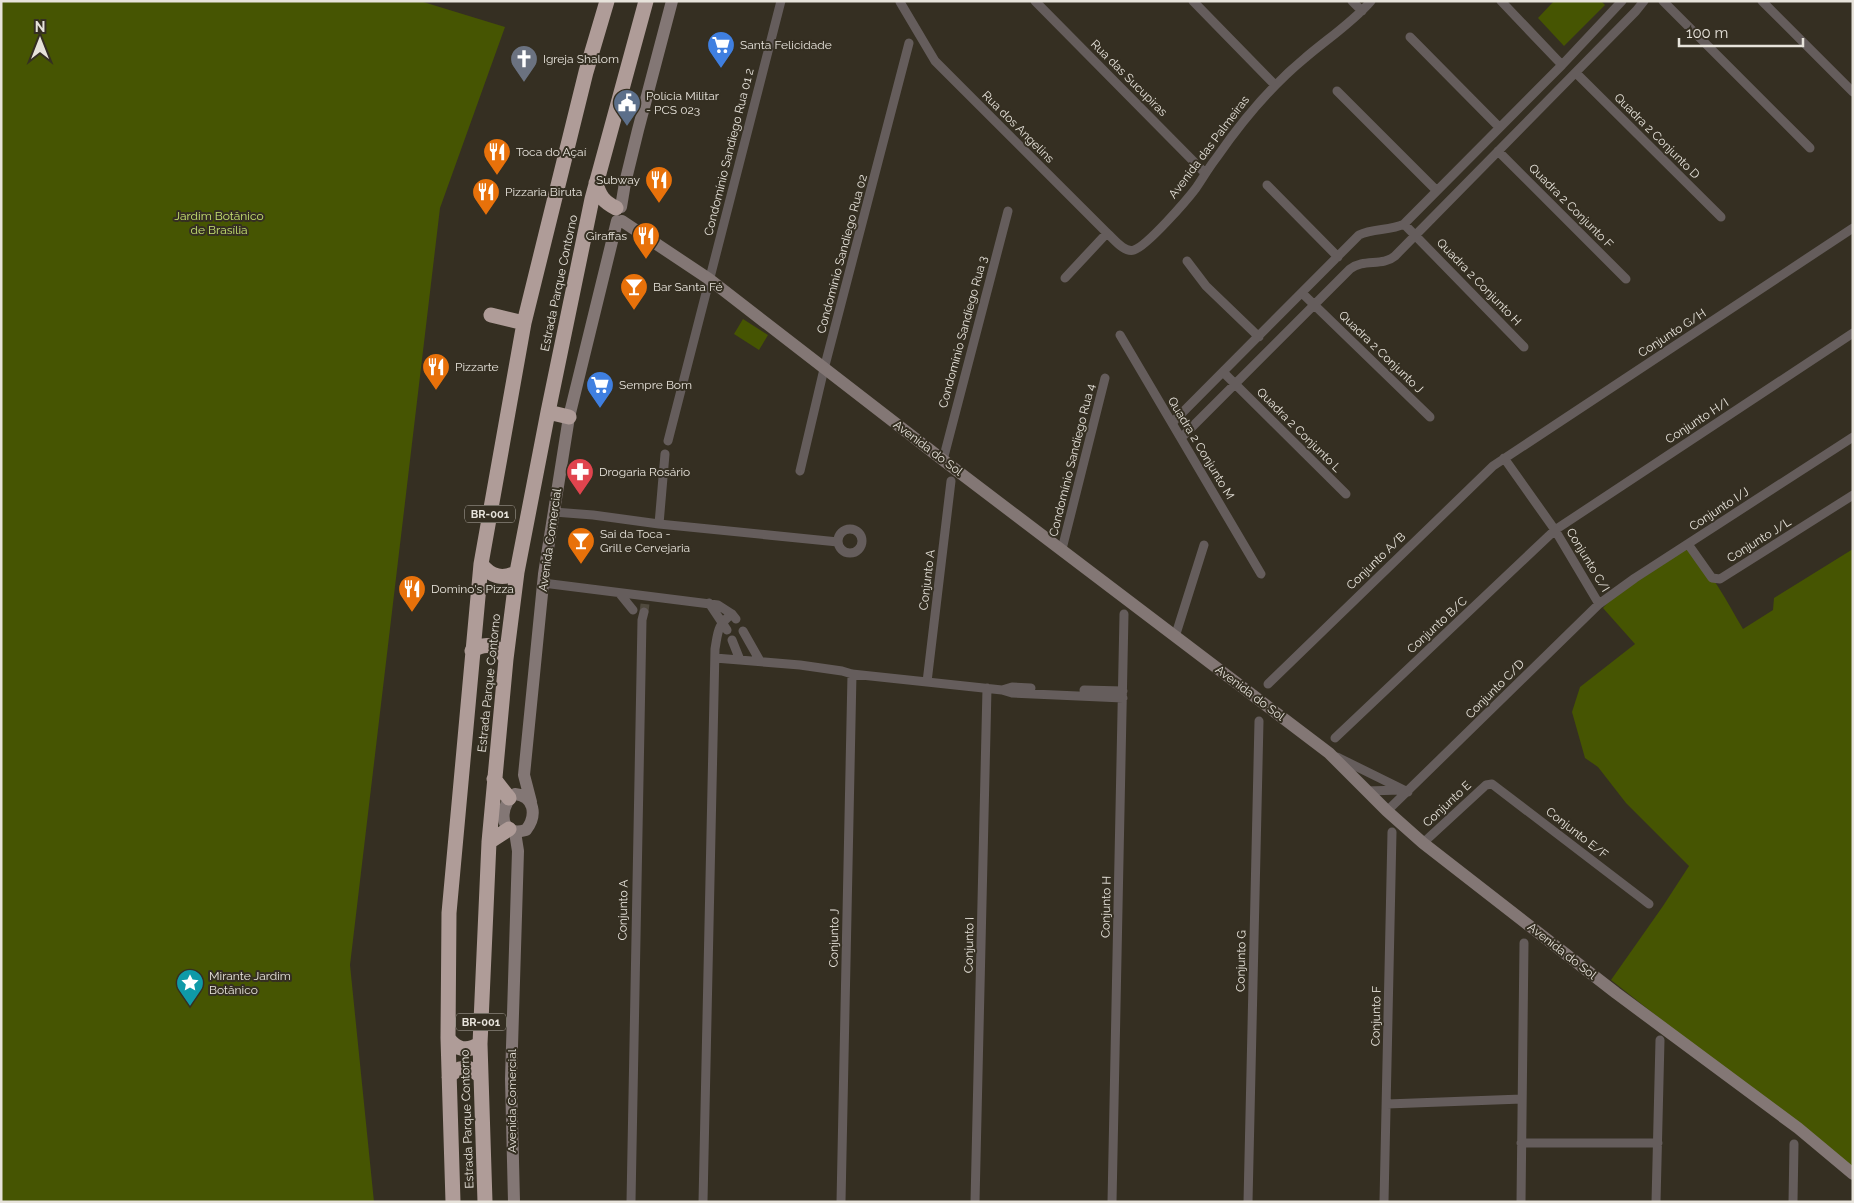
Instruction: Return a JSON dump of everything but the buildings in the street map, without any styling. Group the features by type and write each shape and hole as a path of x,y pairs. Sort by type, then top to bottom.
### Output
{"highway":[{"name":"Estrada Parque Contorno","path":"453,1202 448,1038 450,913 481,564 524,323 584,81 607,1"},
{"name":"Estrada Parque Contorno","path":"485,1202 479,1075 489,842 506,659 517,572 596,183 646,1"},
{"path":"596,183 601,197 619,214"},
{"path":"589,214 601,211 619,214"},
{"path":"491,315 524,323"},
{"path":"548,412 568,417"},
{"path":"481,564 493,575 501,577 510,576 517,572"},
{"path":"472,651 478,647 492,645 502,650 506,659"},
{"path":"494,779 519,797"},
{"path":"489,842 517,830"},
{"path":"448,1038 452,1044 459,1048 467,1049 480,1044"},
{"path":"449,1077 459,1068 473,1070 479,1075"}],"street":[{"name":"Avenida Comercial","path":"514,1202 511,1079 518,851 517,830 504,818 504,810 519,797 524,775 543,583 568,417 638,130 672,1"},
{"name":"Condomínio Sandiego Rua 01 2","path":"668,441 781,1"},
{"name":"Rua das Sucupiras","path":"1034,1 1205,173"},
{"path":"1193,1 1275,85"},
{"path":"1352,1 1362,11"},
{"name":"Avenida das Palmeiras","path":"1136,249 1154,234 1186,200 1238,128 1275,85 1303,59 1362,11 1371,1"},
{"path":"1501,1 1562,65"},
{"path":"1172,423 1359,235 1371,231 1394,228 1404,224 1562,65 1622,1"},
{"path":"1181,438 1354,265 1390,260 1576,73 1644,1"},
{"path":"1663,1 1810,148"},
{"path":"1762,1 1853,92"},
{"name":"Rua dos Angelins","path":"900,2 935,61 1107,233 1126,249 1132,251 1136,249"},
{"path":"1410,37 1499,127"},
{"name":"Condomínio Sandiego Rua 02","path":"800,471 824,369 909,43"},
{"name":"Quadra 2 Conjunto D","path":"1576,73 1721,217"},
{"path":"1337,91 1436,190"},
{"path":"1533,93 1544,104"},
{"name":"Quadra 2 Conjunto F","path":"1498,151 1626,279"},
{"path":"1464,163 1475,174"},
{"path":"1267,185 1338,257"},
{"name":"Condomínio Sandiego Rua 3","path":"943,460 1008,210"},
{"name":"Avenida do Sol","path":"619,214 634,229 709,279 943,460 1329,753 1387,811 1423,843 1616,993 1798,1128 1853,1174"},
{"name":"Quadra 2 Conjunto H","path":"1404,224 1524,347"},
{"name":"Conjunto G/H","path":"1504,458 1853,228"},
{"path":"1065,278 1107,233"},
{"path":"1187,261 1206,286 1259,337"},
{"name":"Quadra 2 Conjunto J","path":"1302,293 1430,417"},
{"name":"Conjunto H/I","path":"1555,530 1853,333"},
{"name":"Quadra 2 Conjunto M","path":"1120,335 1261,574"},
{"name":"Quadra 2 Conjunto L","path":"1222,372 1346,494"},
{"name":"Condomínio Sandiego Rua 4","path":"1062,549 1105,378"},
{"name":"Conjunto I/J","path":"1599,604 1635,578 1853,437"},
{"path":"659,524 665,454"},
{"name":"Conjunto C/I","path":"1504,458 1555,530 1599,604"},
{"name":"Conjunto A/B","path":"1268,684 1481,476 1504,458"},
{"name":"Conjunto A","path":"927,682 951,481"},
{"name":"Conjunto J/L","path":"1688,544 1712,578 1720,579 1853,495"},
{"path":"554,512 838,542"},
{"name":"Conjunto B/C","path":"1335,738 1555,530"},
{"path":"1175,637 1204,545"},
{"path":"543,583 620,594 641,609 709,603 718,605 734,617 722,621 718,628 715,658 703,1202"},
{"path":"620,594 641,609"},
{"path":"709,603 727,630"},
{"name":"Conjunto C/D","path":"1387,811 1405,791 1599,604"},
{"name":"Conjunto A","path":"631,1202 641,609"},
{"name":"Conjunto H","path":"1112,1202 1124,614"},
{"path":"743,631 760,661"},
{"path":"732,640 740,660"},
{"path":"715,658 760,661 842,671 852,674 987,688 1012,693 1123,694"},
{"name":"Conjunto J","path":"841,1202 852,674"},
{"name":"Conjunto I","path":"976,1202 987,688"},
{"name":"Conjunto G","path":"1248,1202 1259,721"},
{"path":"1329,753 1405,791"},
{"path":"1374,776 1366,777 1363,788 1405,791"},
{"name":"Conjunto E","path":"1423,843 1488,784"},
{"name":"Conjunto E/F","path":"1488,784 1495,785 1649,904"},
{"name":"Avenida Comercial","path":"517,830 532,819 519,797"},
{"name":"Conjunto F","path":"1384,1202 1392,832"},
{"path":"1521,1202 1524,943"},
{"path":"1656,1202 1660,1040"},
{"path":"1387,1104 1522,1099"},
{"path":"1521,1143 1658,1143"},
{"path":"1794,1144 1793,1198 1801,1202"}],"green space":[{"name":"Jardim Botânico de Brasília","path":"1,1 420,1 505,27 440,208 350,965 374,1202 1,1202"},
{"path":"1554,1 1601,1 1605,5 1564,46 1538,18"},
{"path":"743,319 768,335 759,350 734,334"},
{"path":"1688,548 1711,576 1743,629 1773,610 1774,598 1853,549 1853,1171 1611,980 1689,866 1626,803 1598,767 1585,758 1572,712 1580,687 1635,644 1603,608 1612,598"}],"tunnel":[{"path":"644,612 645,604"}],"place":[{"name":"Santa Felicidade","path":"721,69"},
{"name":"Igreja Shalom","path":"524,83"},
{"name":"Polícia Militar - PCS 023","path":"627,127"},
{"name":"Toca do Açaí","path":"497,176"},
{"name":"Subway","path":"659,204"},
{"name":"Pizzaria Biruta","path":"486,216"},
{"name":"Giraffas","path":"646,260"},
{"name":"Bar Santa Fé","path":"634,311"},
{"name":"Pizzarte","path":"436,391"},
{"name":"Sempre Bom","path":"600,409"},
{"name":"Drogaria Rosário","path":"580,496"},
{"name":"Sai da Toca - Grill e Cervejaria","path":"581,565"},
{"name":"Domino's Pizza","path":"412,613"},
{"name":"Mirante Jardim Botânico","path":"190,1007"}]}
